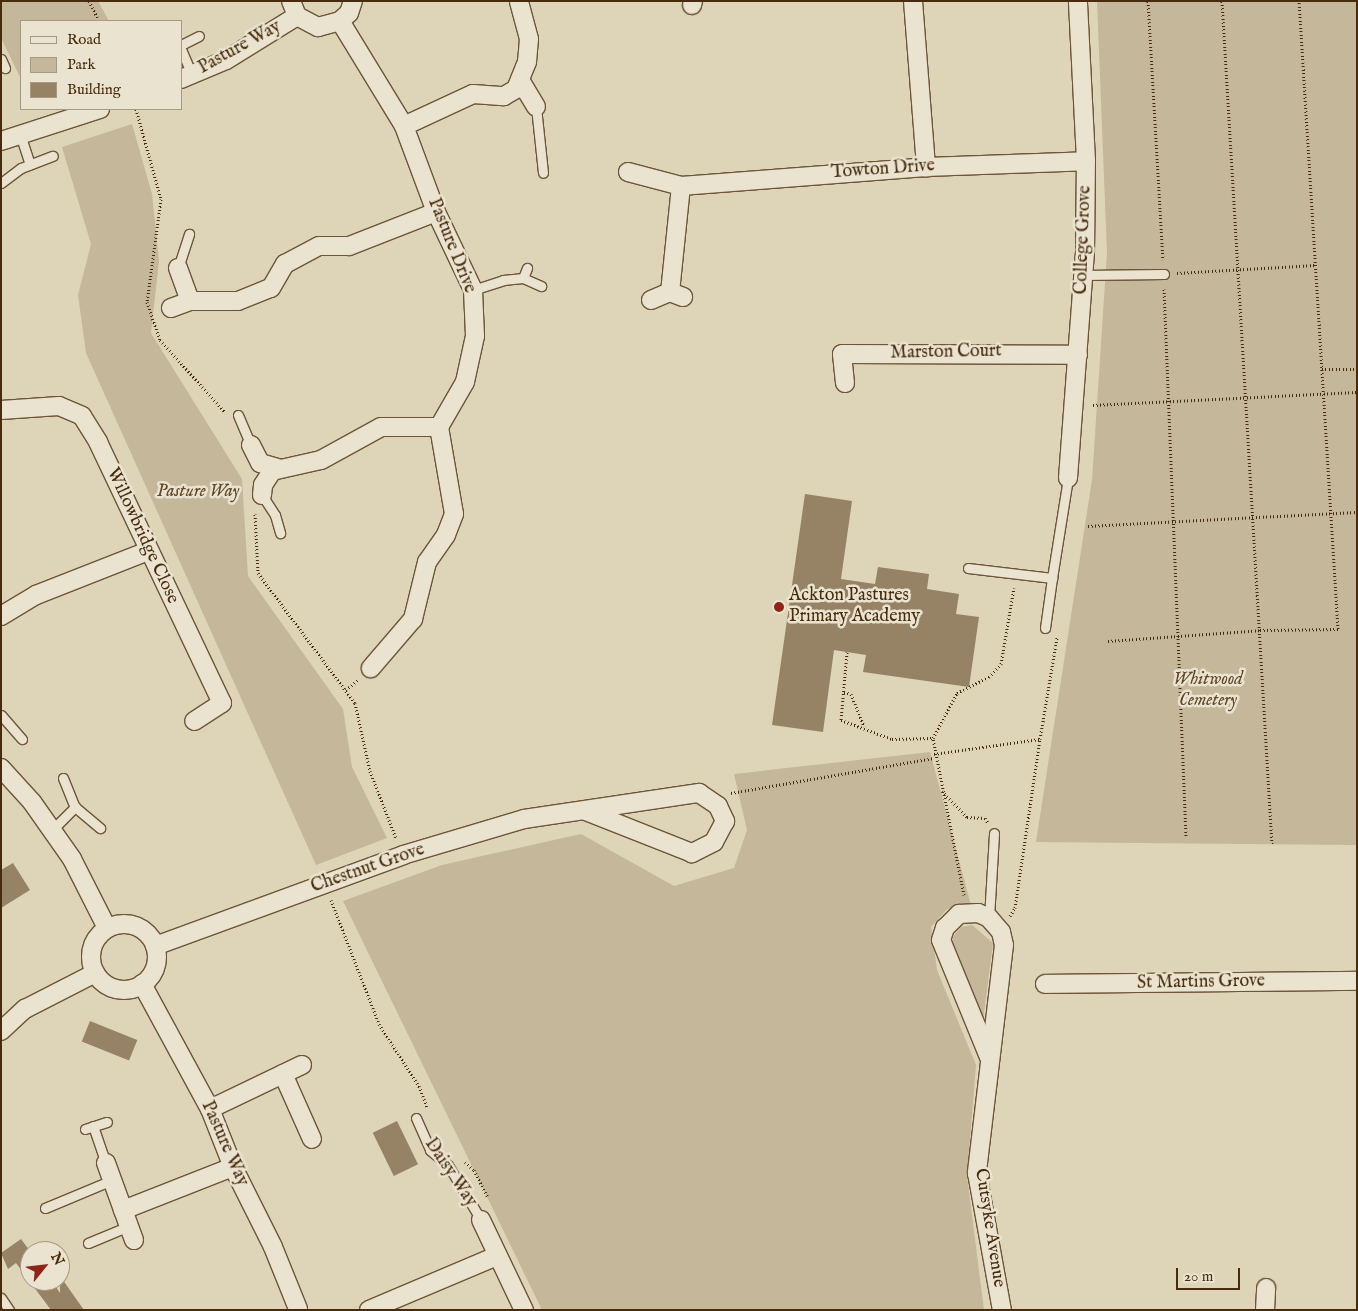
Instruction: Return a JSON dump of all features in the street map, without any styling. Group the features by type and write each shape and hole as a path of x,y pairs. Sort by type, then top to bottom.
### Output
{"street":[{"path":"294,8 318,27 340,22 348,12 353,1"},
{"path":"404,126 473,94 504,96 516,89 527,62 529,39 519,1"},
{"path":"913,1 926,167"},
{"name":"College Grove","path":"1068,478 1084,275 1086,161 1078,1"},
{"name":"Pasture Way","path":"187,77 226,60 294,8"},
{"name":"Pasture Drive","path":"340,22 404,126 436,212 473,290 475,336 466,382 439,427"},
{"path":"520,80 536,107"},
{"path":"1,141 97,110"},
{"name":"Towton Drive","path":"628,172 681,186 926,167 1086,161"},
{"path":"651,300 676,295 681,186"},
{"path":"171,308 190,301 238,301 271,288 285,264 319,246 349,246 436,212"},
{"path":"178,268 190,301"},
{"name":"Marston Court","path":"845,383 842,354 1078,354"},
{"name":"Willowbridge Close","path":"1,410 59,406 82,416 98,442 148,551 222,703 194,721"},
{"path":"262,495 267,475 277,468 321,460 381,428 439,427 454,514 446,535 427,562 413,619 372,668"},
{"path":"251,445 260,463 277,468"},
{"path":"1,616 36,595 148,551"},
{"path":"1,768 52,830 72,859 107,928"},
{"name":"Chestnut Grove","path":"155,946 403,855 524,819 699,793 709,797 724,814 723,831 704,850 692,854 586,811"},
{"path":"968,912 989,918 1001,932"},
{"name":"Cutsyke Avenue","path":"968,912 959,914 952,920 941,940 989,1057"},
{"path":"116,925 134,926 144,931 155,946 156,968 142,984 124,990 112,987 95,973 91,954 94,943 107,928 116,925"},
{"name":"Cutsyke Avenue","path":"1001,932 1004,945 989,1057 977,1172 1002,1310"},
{"path":"1,1031 25,1009 95,973"},
{"name":"St Martins Grove","path":"1045,984 1357,982"},
{"name":"Pasture Way","path":"142,984 210,1109 232,1167 274,1247 302,1309"},
{"path":"210,1109 302,1065"},
{"path":"283,1074 312,1139"},
{"path":"106,1163 132,1233"},
{"path":"123,1210 232,1167"},
{"name":"Daisy Way","path":"481,1220 524,1310"},
{"path":"369,1310 498,1256"},
{"path":"1265,1310 1266,1288"}],"lane":[{"path":"182,44 199,36"},
{"path":"182,54 187,77"},
{"path":"1,59 5,68"},
{"path":"536,107 543,172"},
{"path":"20,134 30,164"},
{"path":"1,183 30,164 53,156"},
{"path":"178,268 189,234"},
{"path":"523,278 527,268"},
{"path":"1084,275 1164,274"},
{"path":"473,290 503,280 523,278 540,286"},
{"path":"238,415 251,445"},
{"path":"1045,628 1068,478"},
{"path":"262,495 275,514 280,533"},
{"path":"968,568 1052,578"},
{"path":"1,715 22,738"},
{"path":"63,778 75,808 100,828"},
{"path":"52,830 75,808"},
{"path":"989,918 994,833"},
{"name":"Daisy Way","path":"416,1118 430,1150 448,1165 481,1220"},
{"path":"106,1122 89,1128 106,1163"},
{"path":"45,1208 112,1180"},
{"path":"88,1243 132,1233"},
{"path":"1,1298 9,1310"}],"path":[{"path":"89,1 98,20"},
{"path":"1148,1 1164,274 1186,836"},
{"path":"1222,1 1272,844"},
{"path":"1108,641 1260,630 1338,629 1299,1"},
{"path":"1164,274 1316,264"},
{"path":"1322,369 1357,368"},
{"path":"1086,405 1357,392"},
{"path":"1088,526 1357,512"},
{"path":"968,912 934,758 933,738 957,693 989,677 1001,664 1016,575"},
{"path":"847,652 841,720 892,739 933,738"},
{"path":"844,692 851,694 864,727"},
{"path":"1001,932 1015,908 1040,739"},
{"path":"709,797 934,758"},
{"path":"942,791 967,817 985,818 994,833"},
{"path":"324,884 378,1024 419,1086 430,1114"},
{"path":"461,1158 474,1170 491,1205"}],"green space":[{"path":"1,1 98,1 108,20 20,20 20,77 1,38"},
{"name":"Whitwood Cemetery","path":"1097,1 1357,1 1357,845 1036,842 1092,480 1107,253"},
{"name":"Pasture Way","path":"132,124 152,194 159,261 151,333 242,479 248,576 343,709 352,767 387,838 316,865 86,353 78,295 91,244 62,147"},
{"path":"930,752 971,905 947,909 931,927 937,970 976,1065 967,1176 984,1310 542,1310 343,901 442,865 581,834 674,886 734,868 747,830 734,774"},
{"path":"972,925 993,943 983,1021 951,947 953,937 961,927"}],"building":[{"path":"805,494 852,501 841,579 875,584 878,567 929,574 927,589 959,594 956,614 979,617 969,687 863,672 866,655 834,650 823,732 772,725"},
{"path":"13,863 30,890 1,908 1,870"},
{"path":"90,1021 137,1040 129,1061 82,1041"},
{"path":"397,1121 418,1164 394,1176 373,1133"},
{"path":"21,1239 22,1241 20,1241 20,1268 16,1263 8,1269 1,1253"},
{"path":"70,1290 84,1310 51,1310 37,1291 59,1291 60,1293 60,1291"}],"place":[{"name":"Ackton Pastures Primary Academy","path":"779,607"}]}
